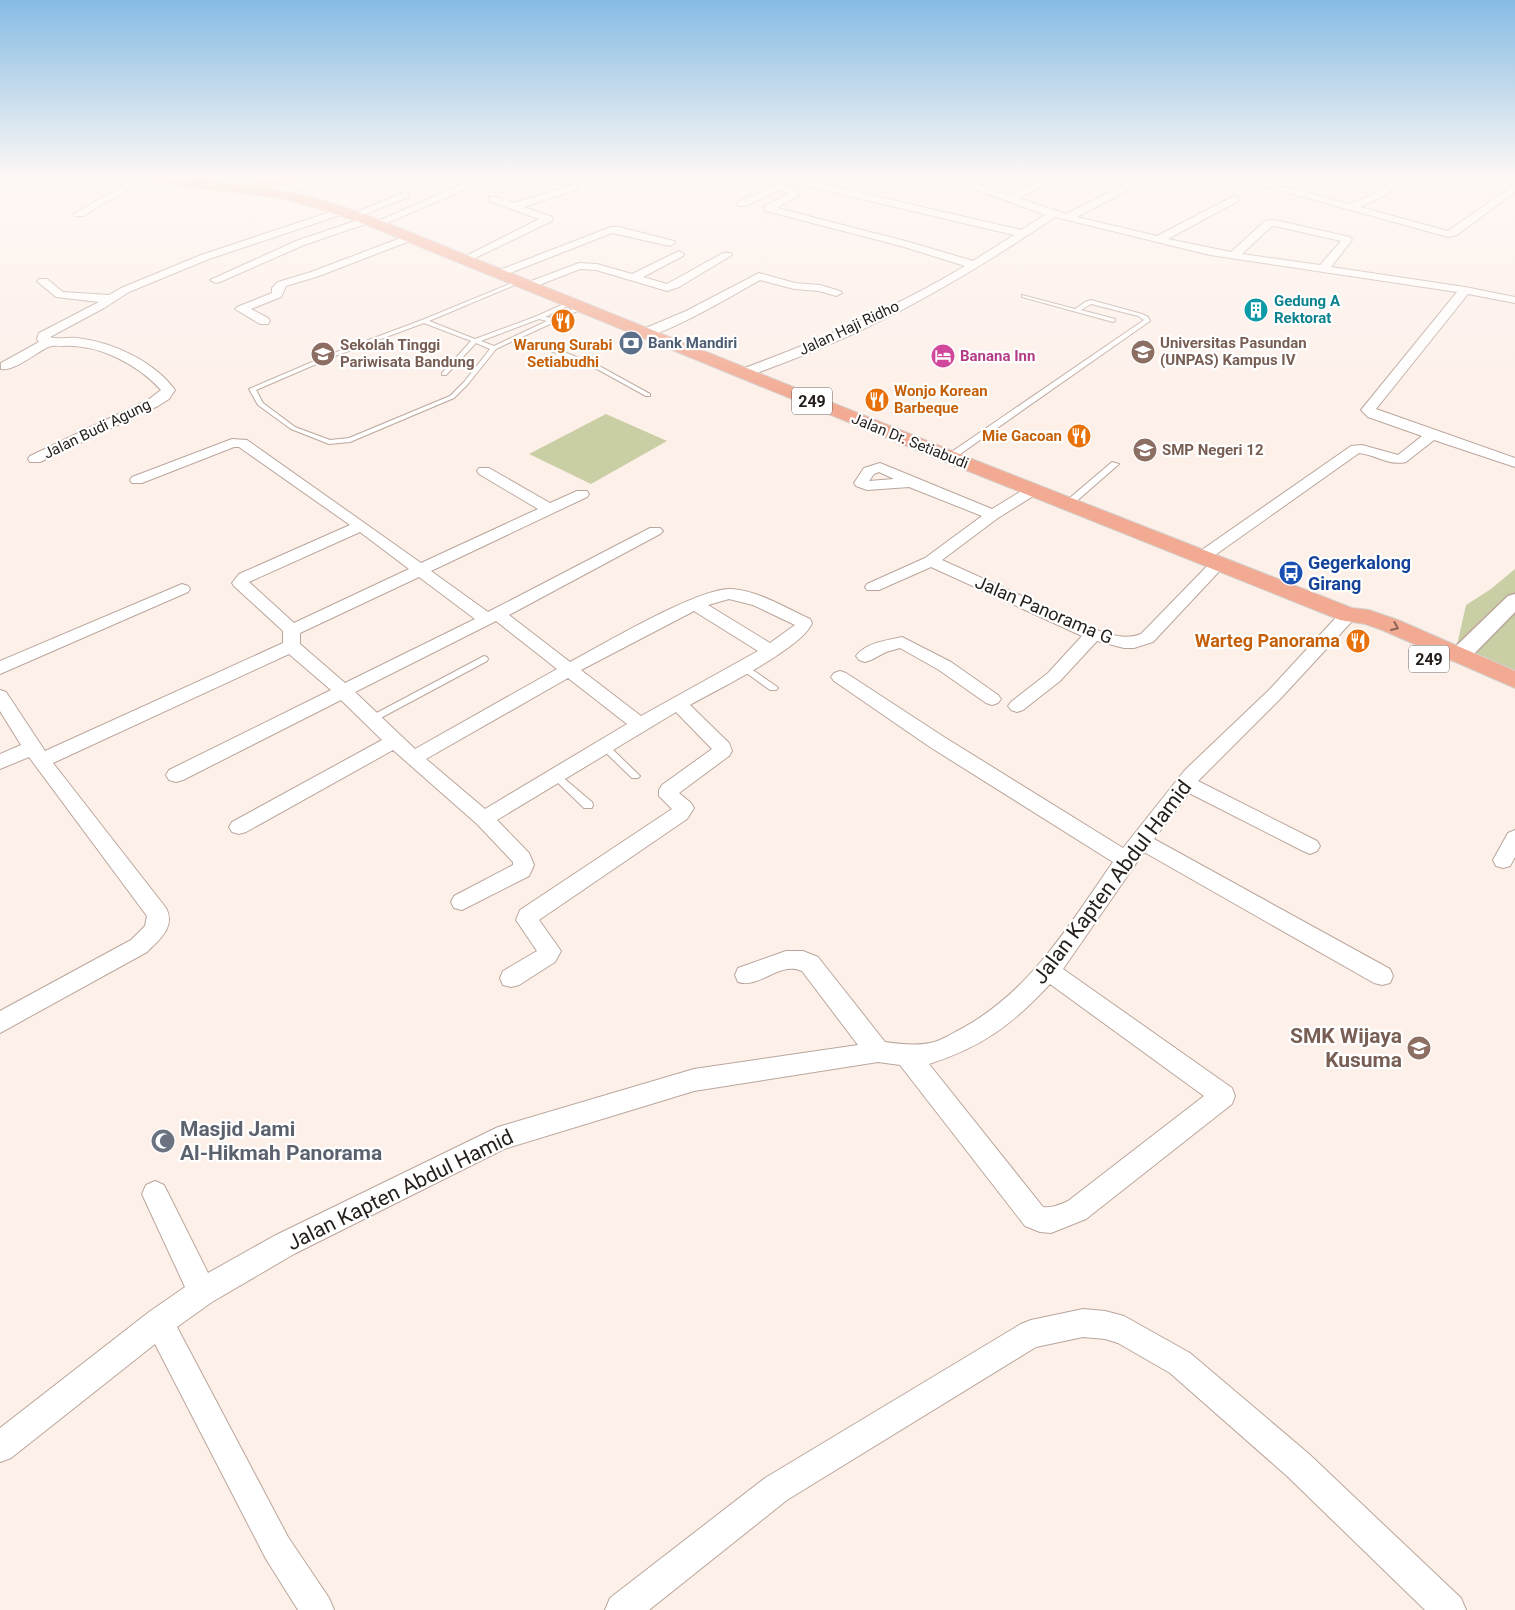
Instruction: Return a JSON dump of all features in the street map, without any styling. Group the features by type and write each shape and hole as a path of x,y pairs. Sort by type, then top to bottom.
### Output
{"main road":[{"name":"Jalan Dr. Setiabudi","path":"445,250 1068,504 1348,615 1369,617 1515,680"},
{"name":"Jalan Dr. Setiabudi","path":"1348,615 1360,629 1515,696"}],"street":[{"path":"5,366 48,342 43,339 46,333 124,290 226,250"},
{"path":"216,280 284,250"},
{"path":"264,321 241,309 277,295 278,288 282,284 315,274 377,250"},
{"path":"465,258 482,250"},
{"path":"501,273 559,250"},
{"path":"925,250 974,265"},
{"name":"Jalan Haji Ridho","path":"744,373 852,330 974,265 997,250"},
{"path":"1206,250 1233,256 1464,290 1515,300"},
{"path":"1233,256 1240,250"},
{"path":"1323,269 1339,250"},
{"path":"633,278 679,254"},
{"path":"525,283 579,266 597,267 663,288 672,287 727,255"},
{"path":"205,257 228,256 250,265"},
{"path":"645,333 690,314 760,276 794,286 820,288 836,292"},
{"path":"43,281 60,295 110,299"},
{"path":"1464,290 1368,410 1373,414 1515,463"},
{"name":"Jalan Budi Agung","path":"35,459 153,402 164,396 168,390 141,368 113,351 77,342 48,342"},
{"name":"Jalan Panorama G","path":"931,561 1093,635 1124,643 1142,641 1147,638 1210,560 1356,449 1361,448 1390,458 1401,459 1433,434"},
{"path":"137,480 232,443 242,443 421,570 570,669 640,725"},
{"path":"484,470 549,509"},
{"path":"911,482 994,515"},
{"path":"873,587 931,561 994,515 1033,490"},
{"path":"0,762 37,755 291,638 421,570 582,494"},
{"path":"361,526 241,580 240,583 343,691 413,758 484,819 522,859 524,865 522,870 462,902"},
{"path":"176,775 656,531"},
{"path":"0,668 182,589"},
{"path":"413,758 570,669 695,604 722,595 734,594 804,623 802,628 771,651 640,725 557,777 484,819"},
{"path":"1460,655 1515,600"},
{"path":"695,604 771,651"},
{"name":"Jalan Kapten Abdul Hamid","path":"0,1447 160,1322 202,1292 284,1245 498,1139 694,1080 878,1052 907,1055 929,1054 950,1047 983,1029 1015,1006 1049,971 1134,851 1186,783 1275,694 1348,615"},
{"path":"1017,706 1054,677 1093,635"},
{"path":"865,656 880,648 902,642 944,666 992,700"},
{"path":"840,677 937,742 1134,851 1382,976"},
{"path":"0,696 37,755 158,914 156,930 139,946 0,1023"},
{"path":"511,978 547,956 550,951 527,920 528,916 680,814 684,808 669,796 669,790 722,751 722,748 679,704"},
{"path":"239,827 396,741"},
{"path":"1186,783 1310,846"},
{"path":"1503,860 1515,838"},
{"path":"746,976 790,958 802,959 810,964 878,1052"},
{"path":"907,1055 1034,1217 1042,1221 1052,1221 1077,1210 1224,1096 1049,971"},
{"path":"155,1194 202,1292"},
{"path":"160,1322 277,1548 317,1610"},
{"path":"622,1610 776,1489 1031,1334 1083,1323 1105,1324 1124,1330 1180,1363 1298,1465 1449,1610"}],"lane":[{"path":"525,283 274,379 252,389 253,392 260,404 293,428 329,442 350,440 452,397 466,383 494,348 551,321 578,304"},
{"path":"1024,296 1113,320"},
{"path":"950,457 1147,321 1140,314 1091,302 1087,302 1076,310"},
{"path":"444,374 475,341 539,316 578,304"},
{"path":"539,316 551,321"},
{"path":"424,321 494,348"},
{"path":"514,338 599,368 648,395"},
{"path":"1068,504 1115,464"},
{"path":"372,719 484,658"},
{"path":"744,667 773,688"},
{"path":"605,747 635,776"},
{"path":"557,777 588,805"}],"green space":[{"path":"606,414 667,441 591,484 529,454"},
{"path":"1515,569 1515,670 1501,677 1471,663 1457,645 1466,605 1491,589"}],"place":[{"name":"Gedung A Rektorat","path":"1256,310"},
{"name":"Warung Surabi Setiabudhi","path":"563,321"},
{"name":"Bank Mandiri","path":"631,343"},
{"name":"Universitas Pasundan (UNPAS) Kampus IV","path":"1143,352"},
{"name":"Sekolah Tinggi Pariwisata Bandung","path":"323,354"},
{"name":"Banana Inn","path":"943,356"},
{"name":"Wonjo Korean Barbeque","path":"877,400"},
{"name":"Mie Gacoan","path":"1079,436"},
{"name":"SMP Negeri 12","path":"1145,450"},
{"name":"Gegerkalong Girang","path":"1291,573"},
{"name":"Warteg Panorama","path":"1358,641"},
{"name":"SMK Wijaya Kusuma","path":"1419,1048"},
{"name":"Masjid Jami Al-Hikmah Panorama","path":"163,1141"}]}
